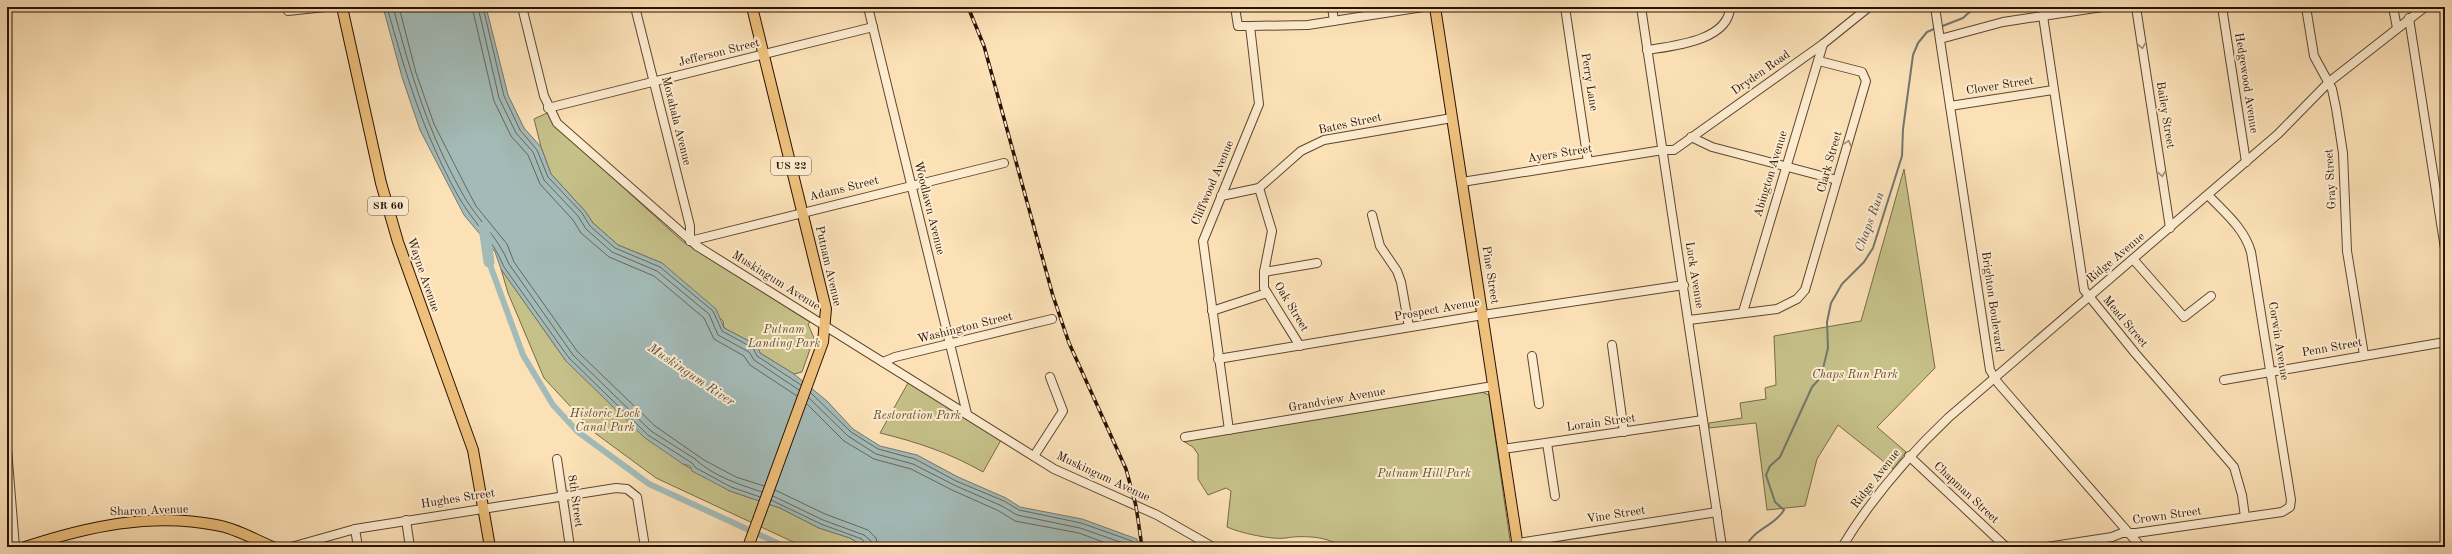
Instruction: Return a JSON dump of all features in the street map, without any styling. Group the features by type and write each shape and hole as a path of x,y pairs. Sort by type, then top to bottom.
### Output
{"main road":[{"name":"Wayne Avenue","path":"342,7 390,216 425,322 468,433 477,464 490,547"},
{"name":"Putnam Avenue","path":"749,546 818,355 826,326 826,309 752,7"},
{"name":"Pine Street","path":"1435,7 1518,545"},
{"name":"Sharon Avenue","path":"25,547 86,528 115,523 150,522 218,525 273,547"}],"street":[{"path":"288,11 325,7"},
{"name":"Muskingum Avenue","path":"522,7 548,108 562,127 690,241 1070,478 1157,515 1213,547"},
{"name":"Moxahala Avenue","path":"635,7 690,226 690,241"},
{"name":"Woodlawn Avenue","path":"868,7 967,414"},
{"path":"1235,7 1238,26 1308,25 1423,7"},
{"path":"1332,7 1334,21"},
{"name":"Perry Lane","path":"1565,7 1588,162"},
{"name":"Luck Avenue","path":"1641,7 1684,285 1722,547"},
{"path":"1647,50 1695,41 1720,28 1729,16 1730,7"},
{"name":"Dryden Road","path":"1663,150 1674,150 1823,44 1869,7"},
{"name":"Brighton Boulevard","path":"1935,7 1990,370 1994,378 2141,547"},
{"path":"1939,36 1980,27 2102,7"},
{"name":"Bailey Street","path":"2136,7 2170,228"},
{"name":"Hedgewood Avenue","path":"2222,7 2246,162"},
{"name":"Gray Street","path":"2306,7 2314,56 2329,82 2336,108 2342,153 2347,251 2364,355"},
{"path":"2393,7 2397,28"},
{"name":"Ridge Avenue","path":"1842,547 1861,518 1909,456 1994,378 2288,125 2329,82 2409,18 2426,7"},
{"name":"Mead Street","path":"2043,16 2084,290 2088,297 2234,467 2242,495 2245,517"},
{"path":"2409,18 2445,249"},
{"name":"Cliffwood Avenue","path":"1229,430 1218,360 1203,241 1259,104 1250,26"},
{"name":"Jefferson Street","path":"548,108 873,27"},
{"name":"Abington Avenue","path":"1742,312 1823,44"},
{"name":"Clark Street","path":"1742,312 1777,309 1797,299 1807,284 1866,81 1862,72 1819,61"},
{"name":"Clover Street","path":"1950,106 2053,90"},
{"name":"Bates Street","path":"1221,196 1259,188 1310,146 1353,134 1452,118"},
{"path":"1691,137 1702,144 1837,180"},
{"name":"Ayers Street","path":"1462,182 1663,150"},
{"name":"Adams Street","path":"690,241 1004,163"},
{"name":"Oak Street","path":"1259,188 1272,231 1264,272 1264,288 1266,294 1300,346"},
{"name":"Corwin Avenue","path":"2208,194 2248,238 2271,370 2290,507"},
{"path":"1372,215 1380,246 1398,271 1409,327"},
{"path":"2133,259 2184,317 2211,296"},
{"path":"1264,272 1317,262"},
{"name":"Prospect Avenue","path":"1218,360 1483,315 1684,285"},
{"path":"1212,311 1266,294"},
{"path":"1689,320 1742,312"},
{"name":"Washington Street","path":"883,362 1052,319"},
{"name":"Penn Street","path":"2224,380 2271,370 2445,342"},
{"path":"1612,345 1624,432"},
{"path":"1532,356 1540,404"},
{"path":"1034,456 1064,411 1050,377"},
{"name":"Grandview Avenue","path":"1185,437 1493,386"},
{"name":"Lorain Street","path":"1503,449 1703,420"},
{"path":"1547,443 1555,496"},
{"path":"7,449 15,547"},
{"name":"Chapman Street","path":"1909,456 2006,547"},
{"name":"8th Street","path":"557,459 570,547"},
{"name":"Hughes Street","path":"291,547 355,529 562,495 616,488 631,491 638,501 645,547"},
{"name":"Crown Street","path":"2047,547 2129,533 2282,512 2290,507"},
{"name":"Vine Street","path":"1518,545 1717,512"},
{"path":"406,520 410,547"},
{"path":"355,529 358,547"}],"green space":[{"name":"Putnam Landing Park","path":"547,113 558,128 682,241 810,322 808,324 814,338 802,372 794,374 760,353 756,345 724,328 723,321 662,263 618,245 593,223 585,211 551,174 541,147 534,119"},
{"name":"Chaps Run Park","path":"1904,169 1935,368 1877,427 1906,452 1893,469 1838,425 1817,459 1805,506 1767,510 1756,423 1709,428 1709,423 1742,418 1740,403 1766,399 1765,388 1776,385 1774,336 1861,321"},
{"name":"Historic Lock Canal Park","path":"501,269 566,361 683,464 730,491 780,508 819,528 850,538 865,547 804,547 656,478 595,433 544,378 508,293"},
{"name":"Restoration Park","path":"908,383 1001,440 983,472 958,459 933,449 880,433"},
{"name":"Putnam Hill Park","path":"1479,391 1489,395 1511,547 1347,547 1320,538 1273,538 1248,534 1227,527 1231,491 1226,488 1208,495 1198,479 1198,454 1193,447 1183,441"}],"water":[{"path":"383,7 486,7 508,95 524,128 541,147 551,174 585,211 593,223 618,245 662,263 716,309 724,328 757,345 760,353 794,374 827,401 853,429 880,446 917,455 958,477 1006,498 1020,507 1082,519 1137,539 1138,547 865,547 850,538 819,528 780,508 730,491 692,471 690,466 683,464 645,438 566,361 501,269 495,252 464,215 420,130 402,77"}],"waterway":[{"name":"Chaps Run","path":"1940,27 1963,18 1975,7"},
{"name":"Chaps Run","path":"1746,547 1754,536 1775,520 1784,510 1775,502 1766,475 1770,466 1780,457 1812,387 1821,377 1828,348 1827,322 1831,303 1842,284 1864,262 1873,248 1902,156 1903,129 1913,55 1918,43 1927,32 1936,28"},
{"name":"Muskingum River","path":"484,227 489,262"},
{"name":"Muskingum River","path":"489,262 523,355 553,405 578,432 649,484 786,547"}],"railway":[{"path":"968,7 984,46 1053,296 1069,343 1126,469 1136,506 1142,547"}]}
